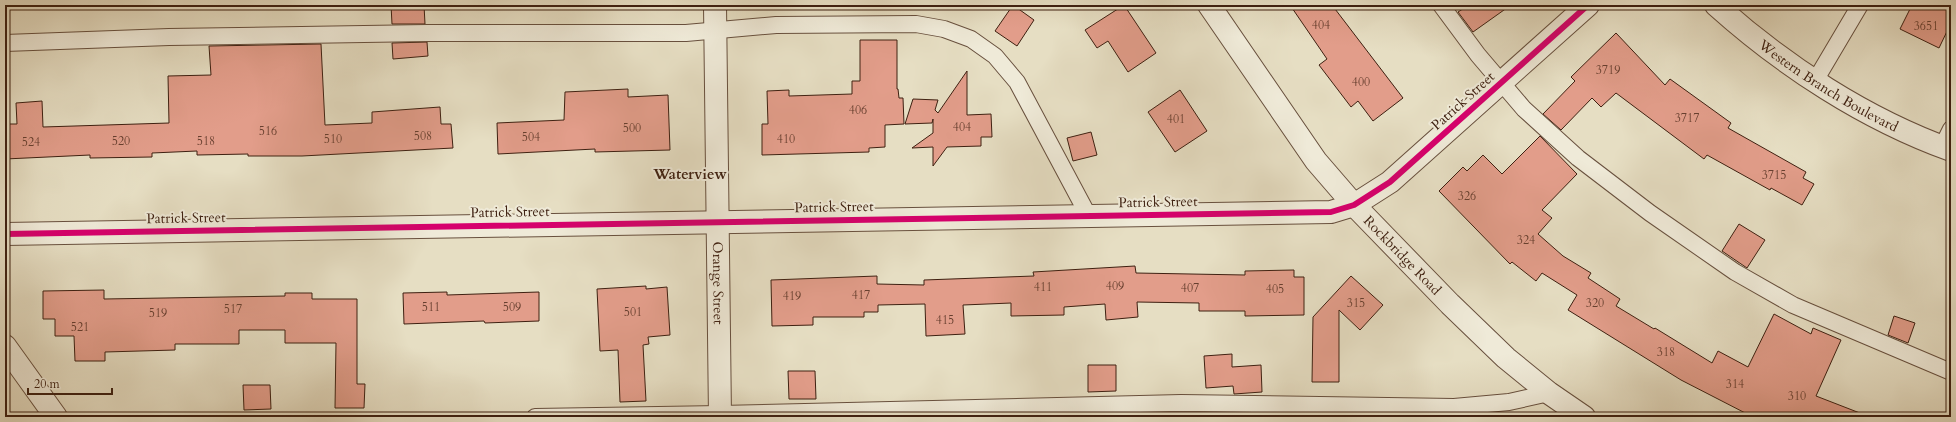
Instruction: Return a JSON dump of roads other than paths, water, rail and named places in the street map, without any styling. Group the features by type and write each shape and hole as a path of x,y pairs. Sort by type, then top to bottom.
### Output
{"street":[{"name":"Orange Street","path":"714,5 720,416"},
{"name":"Rockbridge Road","path":"1209,5 1316,161 1354,204 1450,304 1506,358 1549,393 1584,417"},
{"name":"Patrick Street","path":"5,234 717,220 1330,212 1354,204 1390,182 1588,5"},
{"name":"Western Branch Boulevard","path":"1716,5 1741,28 1815,81 1869,113 1948,142"},
{"path":"5,346 56,417"}],"lane":[{"path":"1441,5 1501,83 1524,109 1578,158 1650,213 1735,272 1793,306 1951,372"},
{"path":"1815,81 1860,5"},
{"path":"5,43 177,37 427,33 686,33 715,29 776,25 916,24 944,28 971,39 995,56 1017,82 1088,215"},
{"path":"534,417 720,416 1181,403 1454,407 1509,402 1549,393"}],"district":[{"name":"Waterview","path":"690,174"}]}
